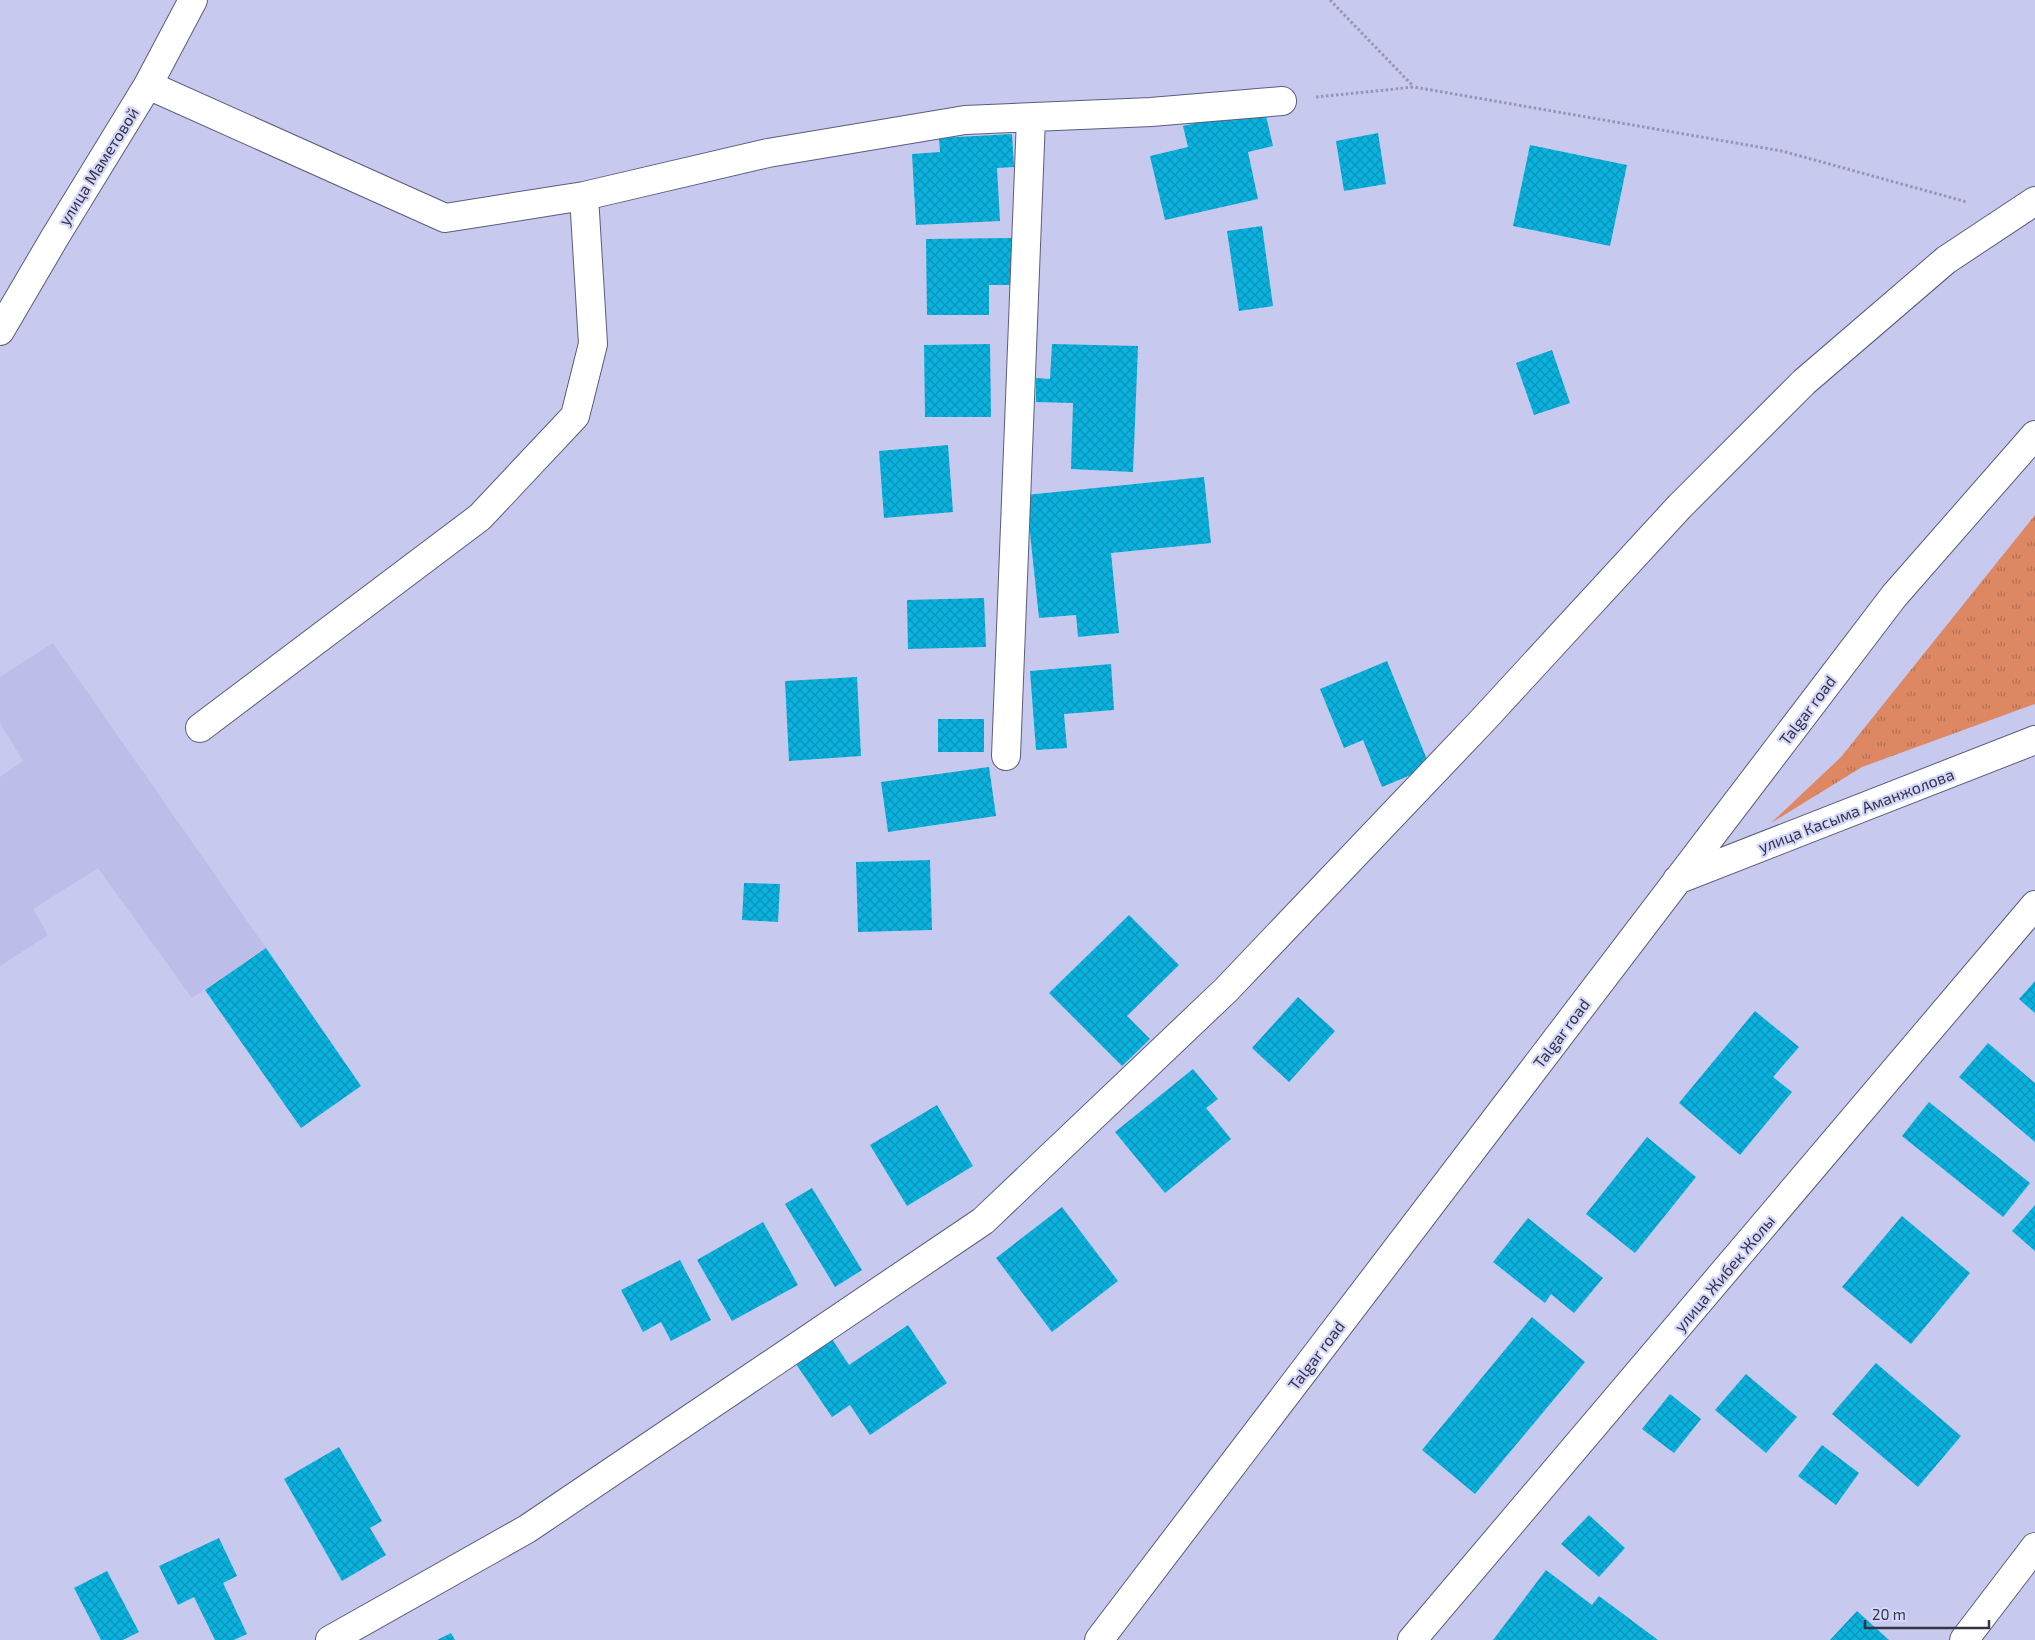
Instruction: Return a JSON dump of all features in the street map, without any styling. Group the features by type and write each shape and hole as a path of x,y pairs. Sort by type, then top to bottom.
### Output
{"street":[{"name":"улица Маметовой","path":"0,331 54,237 148,85 192,0"},
{"path":"148,85 446,218 584,196 768,153 965,120 1151,112 1282,101"},
{"path":"1006,756 1031,118"},
{"path":"200,728 480,516 575,416 592,344 584,196"},
{"path":"330,1640 527,1529 983,1221 1226,990 1483,720 1680,506 1804,382 1946,260 2024,208"},
{"name":"Talgar road","path":"1099,1640 1894,596 2035,435"},
{"name":"улица Касыма Аманжолова","path":"1677,880 2035,740"},
{"name":"улица Жибек Жолы","path":"1412,1640 2035,905"},
{"path":"1964,1640 2035,1547"}],"path":[{"path":"1330,0 1414,87"},
{"path":"1282,101 1414,87 1782,151 2024,208"}],"shaded area":[{"path":"53,643 266,948 192,998 98,868 33,909 48,935 0,966 0,777 23,761 0,723 0,677"}],"green space":[{"path":"2035,515 2035,704 1862,767 1771,823 1841,757"}],"building":[{"path":"1264,107 1273,146 1248,152 1258,199 1165,220 1150,156 1188,147 1183,126"},
{"path":"1378,133 1386,184 1344,191 1336,141"},
{"path":"1012,134 1014,167 997,168 1000,221 916,225 912,154 940,152 939,138"},
{"path":"1530,145 1627,165 1610,246 1513,226"},
{"path":"1262,226 1273,306 1239,311 1227,231"},
{"path":"1012,238 1012,285 989,285 989,315 927,315 926,239"},
{"path":"990,344 991,417 925,417 924,345"},
{"path":"1052,344 1138,346 1133,472 1071,469 1073,403 1036,402 1036,378 1050,379"},
{"path":"1552,350 1570,403 1534,415 1516,363"},
{"path":"948,445 953,512 884,518 879,451"},
{"path":"1204,477 1211,543 1111,553 1119,633 1078,637 1076,615 1039,618 1026,495"},
{"path":"984,598 986,647 908,649 907,600"},
{"path":"1387,661 1430,767 1382,787 1363,740 1344,748 1320,689"},
{"path":"1111,664 1114,710 1064,714 1067,748 1036,750 1030,671"},
{"path":"857,677 861,756 789,761 785,681"},
{"path":"938,719 984,719 984,752 938,752"},
{"path":"989,767 996,816 888,832 881,782"},
{"path":"930,860 932,930 858,932 856,862"},
{"path":"744,883 780,884 778,922 742,920"},
{"path":"1129,915 1179,965 1127,1016 1150,1039 1122,1066 1049,993"},
{"path":"266,948 361,1086 301,1128 205,990"},
{"path":"2035,981 2035,1013 2019,999"},
{"path":"1298,997 1335,1031 1289,1082 1252,1048"},
{"path":"1755,1011 1799,1047 1773,1077 1792,1092 1740,1155 1679,1103"},
{"path":"1988,1043 2035,1083 2035,1142 1959,1077"},
{"path":"1193,1069 1218,1099 1206,1108 1231,1139 1165,1193 1115,1132"},
{"path":"1929,1102 2030,1183 2003,1217 1902,1136"},
{"path":"937,1105 973,1166 907,1206 870,1145"},
{"path":"1647,1137 1696,1177 1635,1253 1586,1214"},
{"path":"812,1188 862,1270 835,1287 785,1204"},
{"path":"2035,1205 2035,1251 2012,1231"},
{"path":"1062,1207 1118,1281 1052,1332 996,1258"},
{"path":"1902,1216 1970,1273 1911,1344 1842,1287"},
{"path":"1528,1218 1603,1278 1574,1313 1551,1294 1545,1303 1493,1262"},
{"path":"763,1222 798,1285 732,1321 697,1260"},
{"path":"680,1260 711,1320 671,1341 661,1322 643,1332 621,1290"},
{"path":"1532,1317 1585,1362 1475,1494 1422,1450"},
{"path":"908,1325 947,1383 870,1435 850,1405 832,1417 796,1364 832,1339 849,1365"},
{"path":"1876,1363 1961,1436 1918,1487 1832,1414"},
{"path":"1746,1374 1797,1417 1766,1453 1715,1410"},
{"path":"1670,1394 1701,1419 1674,1453 1642,1429"},
{"path":"1822,1445 1859,1473 1836,1505 1798,1476"},
{"path":"339,1447 382,1521 370,1528 386,1555 342,1581 284,1479"},
{"path":"1589,1515 1625,1548 1599,1577 1561,1544"},
{"path":"219,1538 237,1576 223,1583 247,1634 234,1640 215,1640 194,1597 178,1605 159,1566"},
{"path":"1546,1570 1592,1605 1599,1596 1658,1640 1493,1640"},
{"path":"107,1571 139,1632 123,1640 101,1640 74,1588"},
{"path":"1857,1611 1889,1640 1830,1640"},
{"path":"451,1633 455,1640 437,1640"}]}
